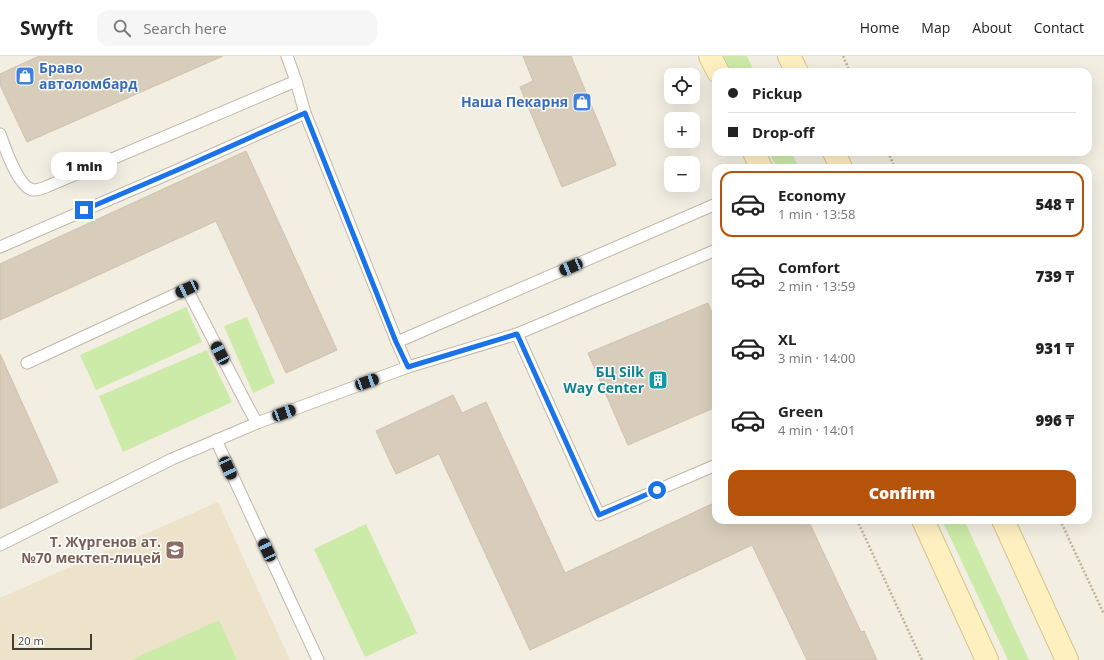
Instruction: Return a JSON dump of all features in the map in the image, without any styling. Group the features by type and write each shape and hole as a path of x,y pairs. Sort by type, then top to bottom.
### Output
{"main road":[{"path":"710,56 716,68"},
{"path":"790,56 795,68"},
{"path":"925,524 987,660"},
{"path":"1005,524 1067,660"}],"lane":[{"path":"287,56 305,113 396,342 408,367"},
{"path":"0,134 16,173 29,188 34,190 48,186 296,81"},
{"path":"0,247 305,113"},
{"path":"396,342 712,206"},
{"path":"0,545 172,459 257,423 408,367 517,334 712,252"},
{"path":"27,363 187,289 246,405 257,423"},
{"path":"517,334 599,515 712,467"},
{"path":"216,440 318,660"}],"path":[{"path":"843,56 848,68"},
{"path":"859,524 922,660"},
{"path":"1062,524 1104,614"}],"shaded area":[{"name":"Т. Жүргенов ат. №70 мектеп-лицей","path":"218,502 290,660 0,660 0,598"}],"green space":[{"path":"724,56 747,56 752,68 729,68"},
{"path":"771,156 793,156 797,164 775,164"},
{"path":"186,307 202,342 96,390 80,355"},
{"path":"247,317 275,383 253,393 224,326"},
{"path":"207,350 232,402 123,452 99,396"},
{"path":"366,524 417,633 365,657 314,549"},
{"path":"944,524 966,524 1029,660 1008,660"},
{"path":"219,620 237,660 131,660"}],"building":[{"path":"39,56 223,56 27,142 0,85 0,74"},
{"path":"523,56 571,56 616,165 562,187 520,87 533,81"},
{"path":"246,151 337,350 286,373 216,221 0,320 0,264"},
{"name":"БЦ Silk Way Center","path":"708,303 712,312 712,409 628,445 588,353"},
{"path":"0,354 58,482 0,509"},
{"path":"453,395 462,413 486,402 565,573 712,504 712,524 810,524 861,632 864,631 877,660 807,660 752,545 530,650 439,454 396,474 376,431"}],"place":[{"name":"Браво автоломбард","path":"25,76"},
{"name":"Наша Пекарня","path":"582,102"},
{"name":"БЦ Silk Way Center","path":"658,380"},
{"name":"Т. Жүргенов ат. №70 мектеп-лицей","path":"175,550"}],"route":[{"path":"84,210 305,113 396,342 408,367 517,334 599,515 657,490"}]}
